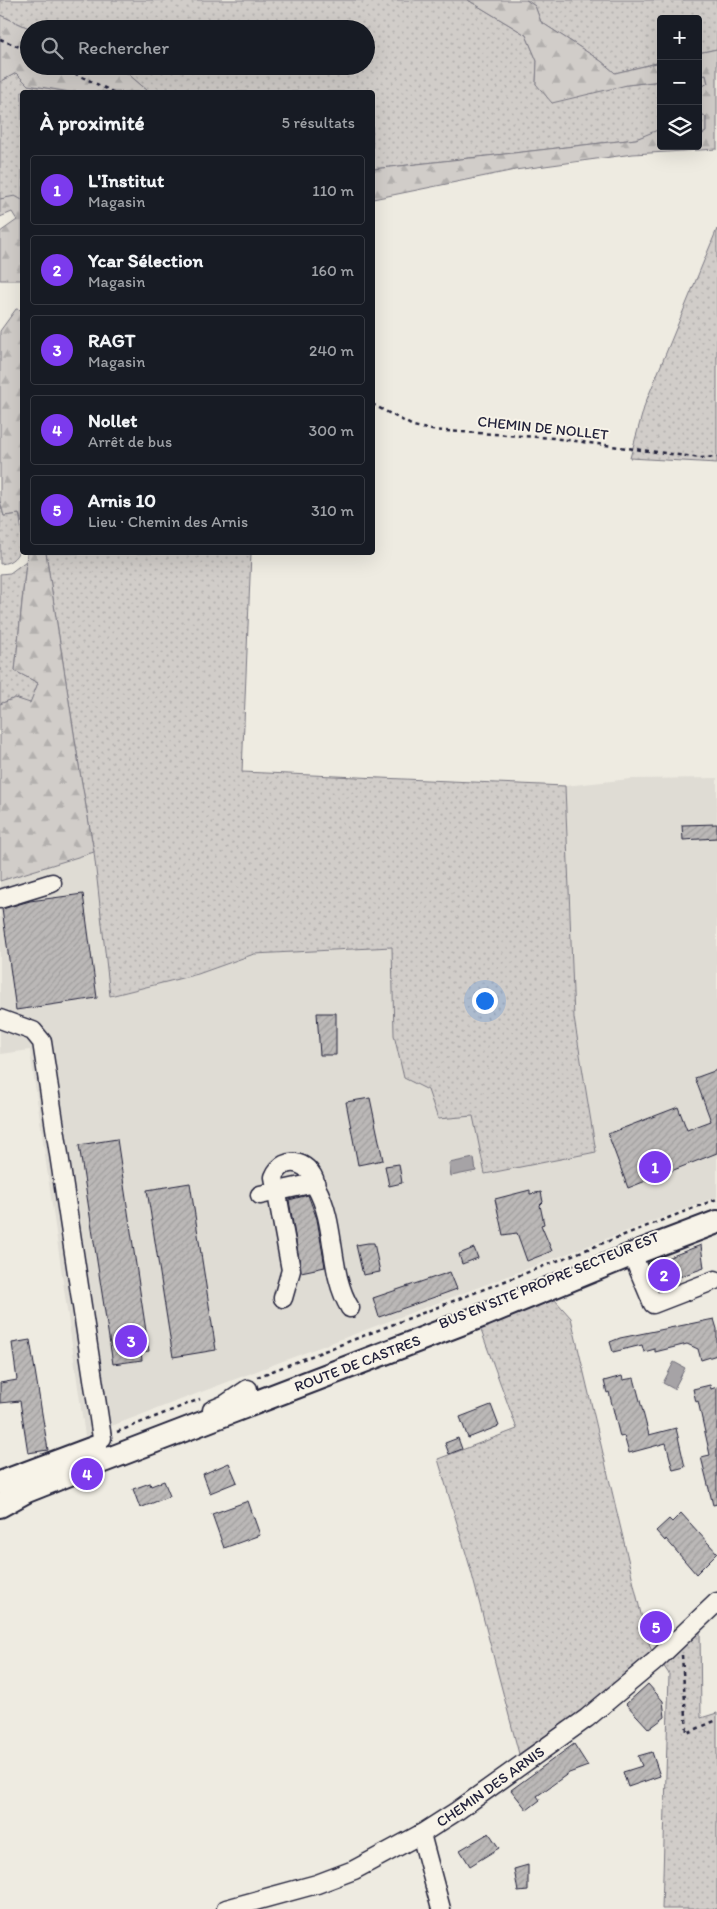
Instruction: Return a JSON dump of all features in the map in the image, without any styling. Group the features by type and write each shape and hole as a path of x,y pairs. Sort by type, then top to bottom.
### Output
{"main road":[{"name":"ROUTE DE CASTRES","path":"0,1483 251,1383 523,1283 624,1241 717,1207"},
{"name":"ROUTE DE CASTRES","path":"0,1506 27,1491 518,1302 632,1254 717,1222"}],"street":[{"path":"0,899 52,883"},
{"path":"0,1019 32,1031 42,1042 102,1438"},
{"path":"283,1298 291,1270 268,1194 280,1165 287,1162 303,1165 316,1178 313,1186 324,1210 339,1282 350,1308"},
{"path":"268,1194 313,1186"},
{"name":"BUS EN SITE PROPRE SECTEUR EST","path":"272,1396 308,1374 520,1293 627,1248 717,1215"},
{"path":"632,1254 653,1304 715,1280"},
{"path":"0,1494 226,1404 251,1383"},
{"path":"0,1498 27,1491"},
{"name":"CHEMIN DES ARNIS","path":"226,1909 286,1894 336,1877 388,1853 457,1812 587,1718 630,1683 717,1602"},
{"path":"421,1834 441,1909"}],"path":[{"path":"0,39 20,47"},
{"path":"78,75 109,90"},
{"name":"CHEMIN DE NOLLET","path":"375,406 412,426 432,430 553,438 702,458 717,457"},
{"name":"ROUTE DE CASTRES","path":"251,1383 717,1199"},
{"path":"102,1438 189,1403"},
{"path":"672,1645 684,1656 687,1733 717,1720"}],"shaded area":[{"path":"717,778 717,1197 85,1436 30,1050 0,1054 0,881 94,852 111,996 198,974 254,954 392,947 394,1035 428,1090 474,1115 485,1174 596,1152 574,1018 565,786 630,779"},
{"path":"474,1158 476,1171 451,1176 449,1163"},
{"path":"674,1362 685,1368 674,1389 663,1383"}],"green space":[{"path":"0,0 468,0 526,35 537,61 536,84 627,85 657,81 657,131 636,139 375,169 375,90 147,90 129,75 375,75 375,20 20,20 20,24 0,15"},
{"path":"468,0 526,0 535,6 541,22 601,61 615,73 657,63 657,81 627,85 552,103 536,84 537,61 526,35"},
{"path":"526,0 717,0 717,49 702,52 702,15 657,15 657,63 615,73 601,61 541,22 535,6"},
{"path":"0,15 20,24 20,75 129,75 147,90 58,90 28,85 16,73 0,82"},
{"path":"717,49 717,149 702,150 702,134 706,132 706,117 702,114 702,87 708,83 706,75 702,76 702,52"},
{"path":"16,73 28,85 58,90 20,90 20,199 15,197 0,199 0,82"},
{"path":"706,75 708,84 702,87 702,76"},
{"path":"702,114 706,117 706,132 702,134"},
{"path":"657,130 657,150 700,150 633,154 515,170 375,199 375,169 636,139"},
{"path":"15,196 20,199 20,280 0,280 0,232 17,220 12,212 0,217 0,199"},
{"path":"717,229 717,463 630,458 645,404"},
{"path":"16,309 20,310 20,517 19,514 4,516 0,501 0,331"},
{"path":"0,501 4,516 19,514 20,547 14,558 0,564"},
{"path":"27,555 46,555 94,852 0,881 0,704 15,698 30,703 38,683 15,671"},
{"path":"46,555 251,555 242,772 565,786 574,1018 596,1152 485,1174 473,1116 438,1119 428,1090 404,1078 394,1035 392,947 254,954 198,974 110,996 94,852"},
{"path":"26,561 15,671 38,683 30,704 15,698 0,704 0,574 10,573"},
{"path":"555,1300 571,1318 645,1631 652,1652 605,1693 519,1754 470,1567 438,1459 517,1429 479,1325"},
{"path":"700,1629 701,1718 717,1713 717,1909 662,1909 669,1674 663,1665"}],"building":[{"path":"717,824 717,838 683,840 682,825"},
{"path":"83,894 97,998 16,1010 2,909 30,901"},
{"path":"317,1013 336,1013 336,1055 320,1055"},
{"path":"717,1070 717,1153 628,1188 608,1134 678,1107 687,1130 711,1121 695,1078"},
{"path":"370,1098 383,1160 358,1165 346,1102"},
{"path":"117,1139 149,1351 141,1352 142,1360 113,1364 79,1145"},
{"path":"399,1164 402,1183 389,1186 385,1166"},
{"path":"190,1183 216,1350 173,1357 147,1190"},
{"path":"530,1190 530,1194 541,1192 543,1202 540,1205 544,1224 541,1225 552,1251 527,1261 517,1233 503,1235 495,1199"},
{"path":"308,1195 317,1219 325,1267 301,1272 289,1200"},
{"path":"374,1243 380,1272 363,1275 356,1245"},
{"path":"701,1245 704,1268 657,1285 647,1263 661,1257 662,1260"},
{"path":"474,1248 478,1258 462,1264 459,1254"},
{"path":"450,1272 457,1289 379,1317 373,1298"},
{"path":"714,1319 717,1329 717,1355 701,1360 698,1349 687,1344 655,1352 655,1349 644,1352 642,1345 613,1352 610,1342 620,1338"},
{"path":"30,1340 48,1450 28,1453 20,1401 0,1403 0,1383 17,1380 12,1343"},
{"path":"622,1376 623,1380 634,1378 649,1435 676,1428 685,1467 673,1470 666,1443 629,1453 624,1436 620,1437 609,1392 607,1393 604,1381"},
{"path":"710,1385 711,1389 717,1387 717,1504 713,1505 701,1457 710,1455 698,1401 696,1402 693,1389"},
{"path":"491,1405 499,1426 468,1438 460,1417"},
{"path":"458,1438 462,1449 449,1454 445,1443"},
{"path":"229,1463 237,1482 210,1493 203,1474"},
{"path":"164,1481 170,1496 140,1508 133,1489 150,1483 151,1486"},
{"path":"248,1501 260,1535 224,1548 212,1514"},
{"path":"681,1513 717,1553 696,1574 666,1539 665,1541 656,1531 669,1519 672,1522"},
{"path":"648,1684 663,1701 665,1717 649,1729 626,1704"},
{"path":"574,1744 588,1766 569,1773 537,1796 540,1800 527,1810 511,1790"},
{"path":"652,1752 660,1776 628,1787 623,1772 642,1766 638,1756"},
{"path":"489,1833 499,1848 470,1866 460,1850"},
{"path":"528,1865 528,1891 518,1892 514,1869"}],"place":[{"name":"L'Institut","path":"655,1167"},
{"name":"Ycar Sélection","path":"664,1275"},
{"name":"RAGT","path":"131,1341"},
{"name":"Nollet","path":"87,1474"},
{"name":"Arnis 10","path":"656,1627"}]}
